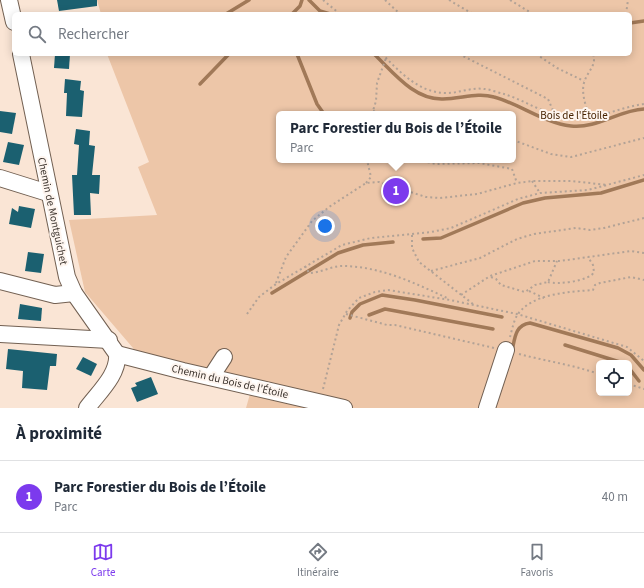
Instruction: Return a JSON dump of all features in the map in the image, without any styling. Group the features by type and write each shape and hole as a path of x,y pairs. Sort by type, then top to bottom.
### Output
{"street":[{"path":"9,0 12,13"},
{"name":"Chemin de Montguichet","path":"21,56 37,126 48,193 67,277 74,293 113,347"},
{"path":"0,178 48,193"},
{"path":"0,281 55,295 74,293"},
{"name":"Chemin du Bois de l'Étoile","path":"0,334 113,347 211,377 344,408"},
{"path":"87,408 115,371 118,362 113,347"},
{"path":"487,408 506,350"},
{"path":"211,377 224,357"}],"path":[{"path":"324,0 338,12"},
{"path":"385,0 398,12"},
{"path":"449,0 470,12"},
{"path":"510,0 530,12"},
{"path":"626,12 628,0"},
{"path":"463,56 548,99 555,115"},
{"path":"539,56 557,68 584,81"},
{"path":"590,118 584,92 584,81 594,64 593,56"},
{"path":"373,111 376,101 377,83 386,58 407,79 428,90 448,93 484,89 510,96 555,115 572,118 590,118 644,104"},
{"path":"516,141 550,154 571,157 644,138"},
{"path":"366,184 371,177 369,163"},
{"path":"428,163 479,163 512,169 517,183"},
{"path":"247,314 259,297 276,284 342,245 358,241 412,235 451,228 518,199 540,194 588,190 644,175"},
{"path":"276,284 286,257 312,221 335,203 366,184 379,182 403,191 426,197 440,198 477,194 517,183 532,181 588,182 609,185"},
{"path":"532,181 540,194"},
{"path":"431,271 480,258 517,239 534,234 576,228 597,229 644,218"},
{"path":"412,235 412,248 418,262 474,304"},
{"path":"461,295 490,276 535,261 557,261 631,251 644,253"},
{"path":"529,291 534,285 548,282 557,284 588,278 594,272 593,265 588,257"},
{"path":"548,282 557,261"},
{"path":"305,266 309,273 343,266 368,268 420,286 450,300"},
{"path":"490,276 496,279 501,285 521,291 529,291 544,298"},
{"path":"506,350 517,314 527,305 553,294 593,290 596,285 600,283 631,278 644,280"},
{"path":"320,402 340,326 346,314 353,304 360,298 375,292 388,290 474,304 517,314 627,347 644,361"},
{"path":"346,314 482,345"},
{"path":"522,354 547,361 561,362 574,368 596,373"},
{"path":"632,385 644,389"}],"green space":[{"name":"Bois de l'Étoile","path":"97,0 644,0 644,408 246,408 250,394 141,364 133,348 85,292 69,220 157,215 138,167 149,162 108,56 632,56 632,12 100,12"}],"building":[{"path":"57,0 97,0 97,6 59,11"},
{"path":"55,56 70,56 69,69 54,68"},
{"path":"65,79 81,81 80,90 84,91 82,117 66,116 67,93 64,93"},
{"path":"0,111 16,113 12,134 0,132"},
{"path":"76,129 90,131 89,145 95,146 92,175 100,175 99,194 90,193 91,215 74,215 72,175 77,175 79,145 74,144"},
{"path":"8,142 24,145 19,165 3,162"},
{"path":"19,206 35,209 31,228 9,224 12,208 18,212"},
{"path":"28,252 44,254 41,273 25,271"},
{"path":"20,304 42,308 41,321 18,319"},
{"path":"8,349 57,354 56,366 50,366 47,390 22,388 23,371 6,369"},
{"path":"83,357 97,364 91,376 76,369"},
{"path":"151,377 158,394 137,402 131,388 137,386 135,383"}],"waterway":[{"path":"229,12 249,0"},
{"path":"294,12 300,6 302,0"},
{"path":"309,0 320,11 323,12"},
{"path":"632,23 644,21"},
{"path":"200,84 227,56"},
{"path":"298,56 317,104 322,111"},
{"path":"376,56 405,84 423,95 443,99 475,95 494,97 551,121 571,126 590,125 626,112 644,109"},
{"path":"423,239 441,238 523,203 545,198 601,193 644,180"},
{"path":"272,293 338,253 363,245 393,242"},
{"path":"350,318 352,312 360,304 382,295 502,317"},
{"path":"369,315 385,309 493,329"},
{"path":"512,351 516,333 521,326 530,323 618,348 631,355 644,370"},
{"path":"565,345 613,360"},
{"path":"632,372 639,381"}],"place":[{"name":"Parc Forestier du Bois de l’Étoile","path":"396,191"}]}
